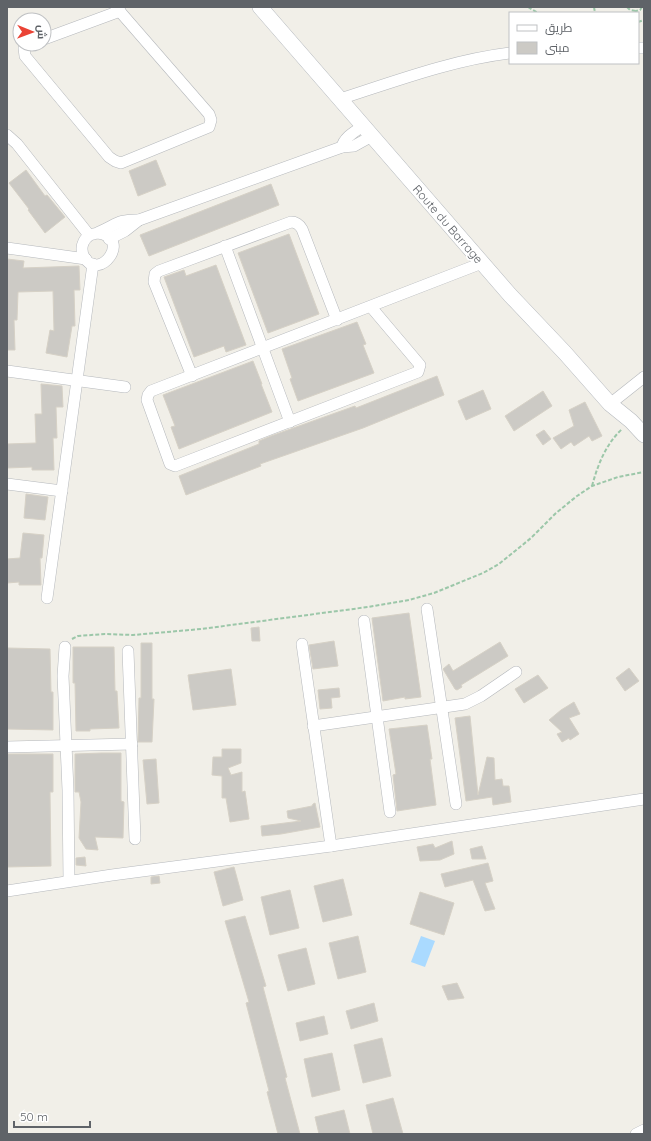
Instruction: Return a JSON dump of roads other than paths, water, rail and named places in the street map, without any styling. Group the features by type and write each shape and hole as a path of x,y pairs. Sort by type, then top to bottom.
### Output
{"main road":[{"name":"Route du Barrage","path":"260,7 510,295 565,353 610,404 631,421 644,435"}],"street":[{"path":"24,52 25,56 109,157 115,161 121,163 209,127 211,120 209,114 118,9 52,36"},
{"path":"340,99 457,63 509,53"},
{"path":"109,239 125,231 139,220 342,147 354,146 367,131"},
{"path":"7,134 93,234 106,236 113,247 112,256 102,264 7,248"},
{"path":"89,261 83,255 82,246 86,238 121,221 130,219 139,220"},
{"path":"192,376 153,277 159,272 225,246 291,222 298,223 302,228 337,320"},
{"path":"225,246 290,422"},
{"path":"47,598 77,381 89,261"},
{"path":"371,307 420,365 420,370 416,374 172,466 169,462 147,397 151,391 482,263"},
{"path":"7,372 125,387"},
{"path":"610,404 644,377"},
{"path":"7,484 62,491"},
{"path":"427,609 456,804"},
{"path":"364,620 390,812"},
{"path":"302,644 331,846"},
{"path":"65,647 63,676 69,881"},
{"path":"128,651 135,839"},
{"path":"314,726 471,702 516,672"},
{"path":"7,747 132,744"},
{"path":"7,891 69,881 331,846 644,799"},
{"path":"636,1134 644,1130"}],"water":[{"path":"421,936 435,941 425,967 411,962"}]}
